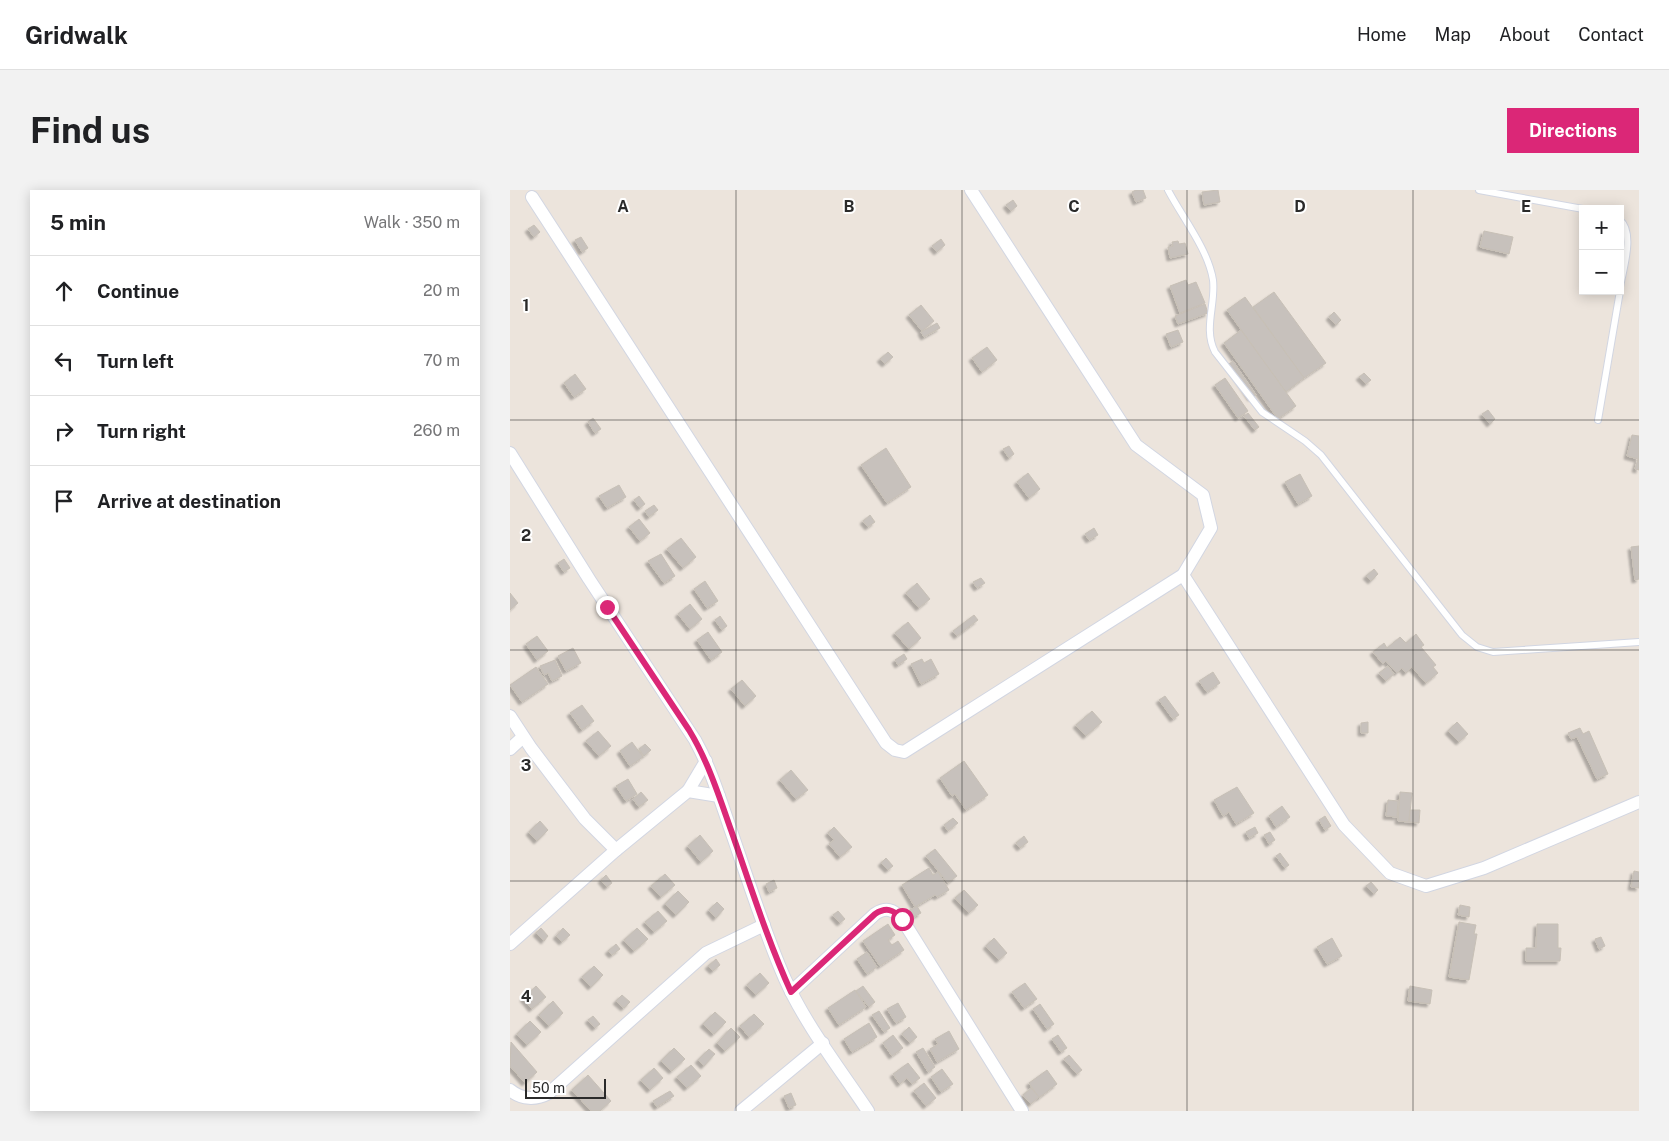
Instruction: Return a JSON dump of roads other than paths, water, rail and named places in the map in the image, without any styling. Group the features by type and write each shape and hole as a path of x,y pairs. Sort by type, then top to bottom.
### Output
{"street":[{"path":"532,197 886,742 895,750 904,752 1183,575 1211,528 1203,495 1136,445 971,190"},
{"path":"510,453 589,579 689,730 706,761 764,925 791,992 868,1111"},
{"path":"1183,575 1344,825 1390,873 1426,886 1484,868 1639,802"},
{"path":"510,716 585,819 616,850"},
{"path":"510,749 524,737"},
{"path":"510,944 616,850 688,792 706,761"},
{"path":"688,792 719,796"},
{"path":"791,992 875,914 888,909 896,912 1022,1111"},
{"path":"510,1090 522,1097 533,1098 549,1093 701,956 710,949 764,925"},
{"path":"741,1111 823,1043"}],"lane":[{"path":"1168,190 1204,253 1209,266 1214,291 1210,335 1215,352 1262,412 1305,441 1321,455 1462,634 1477,647 1493,652 1639,642"},
{"path":"1479,190 1579,208"},
{"path":"1624,224 1629,237 1624,265"},
{"path":"1598,420 1619,295"}]}
